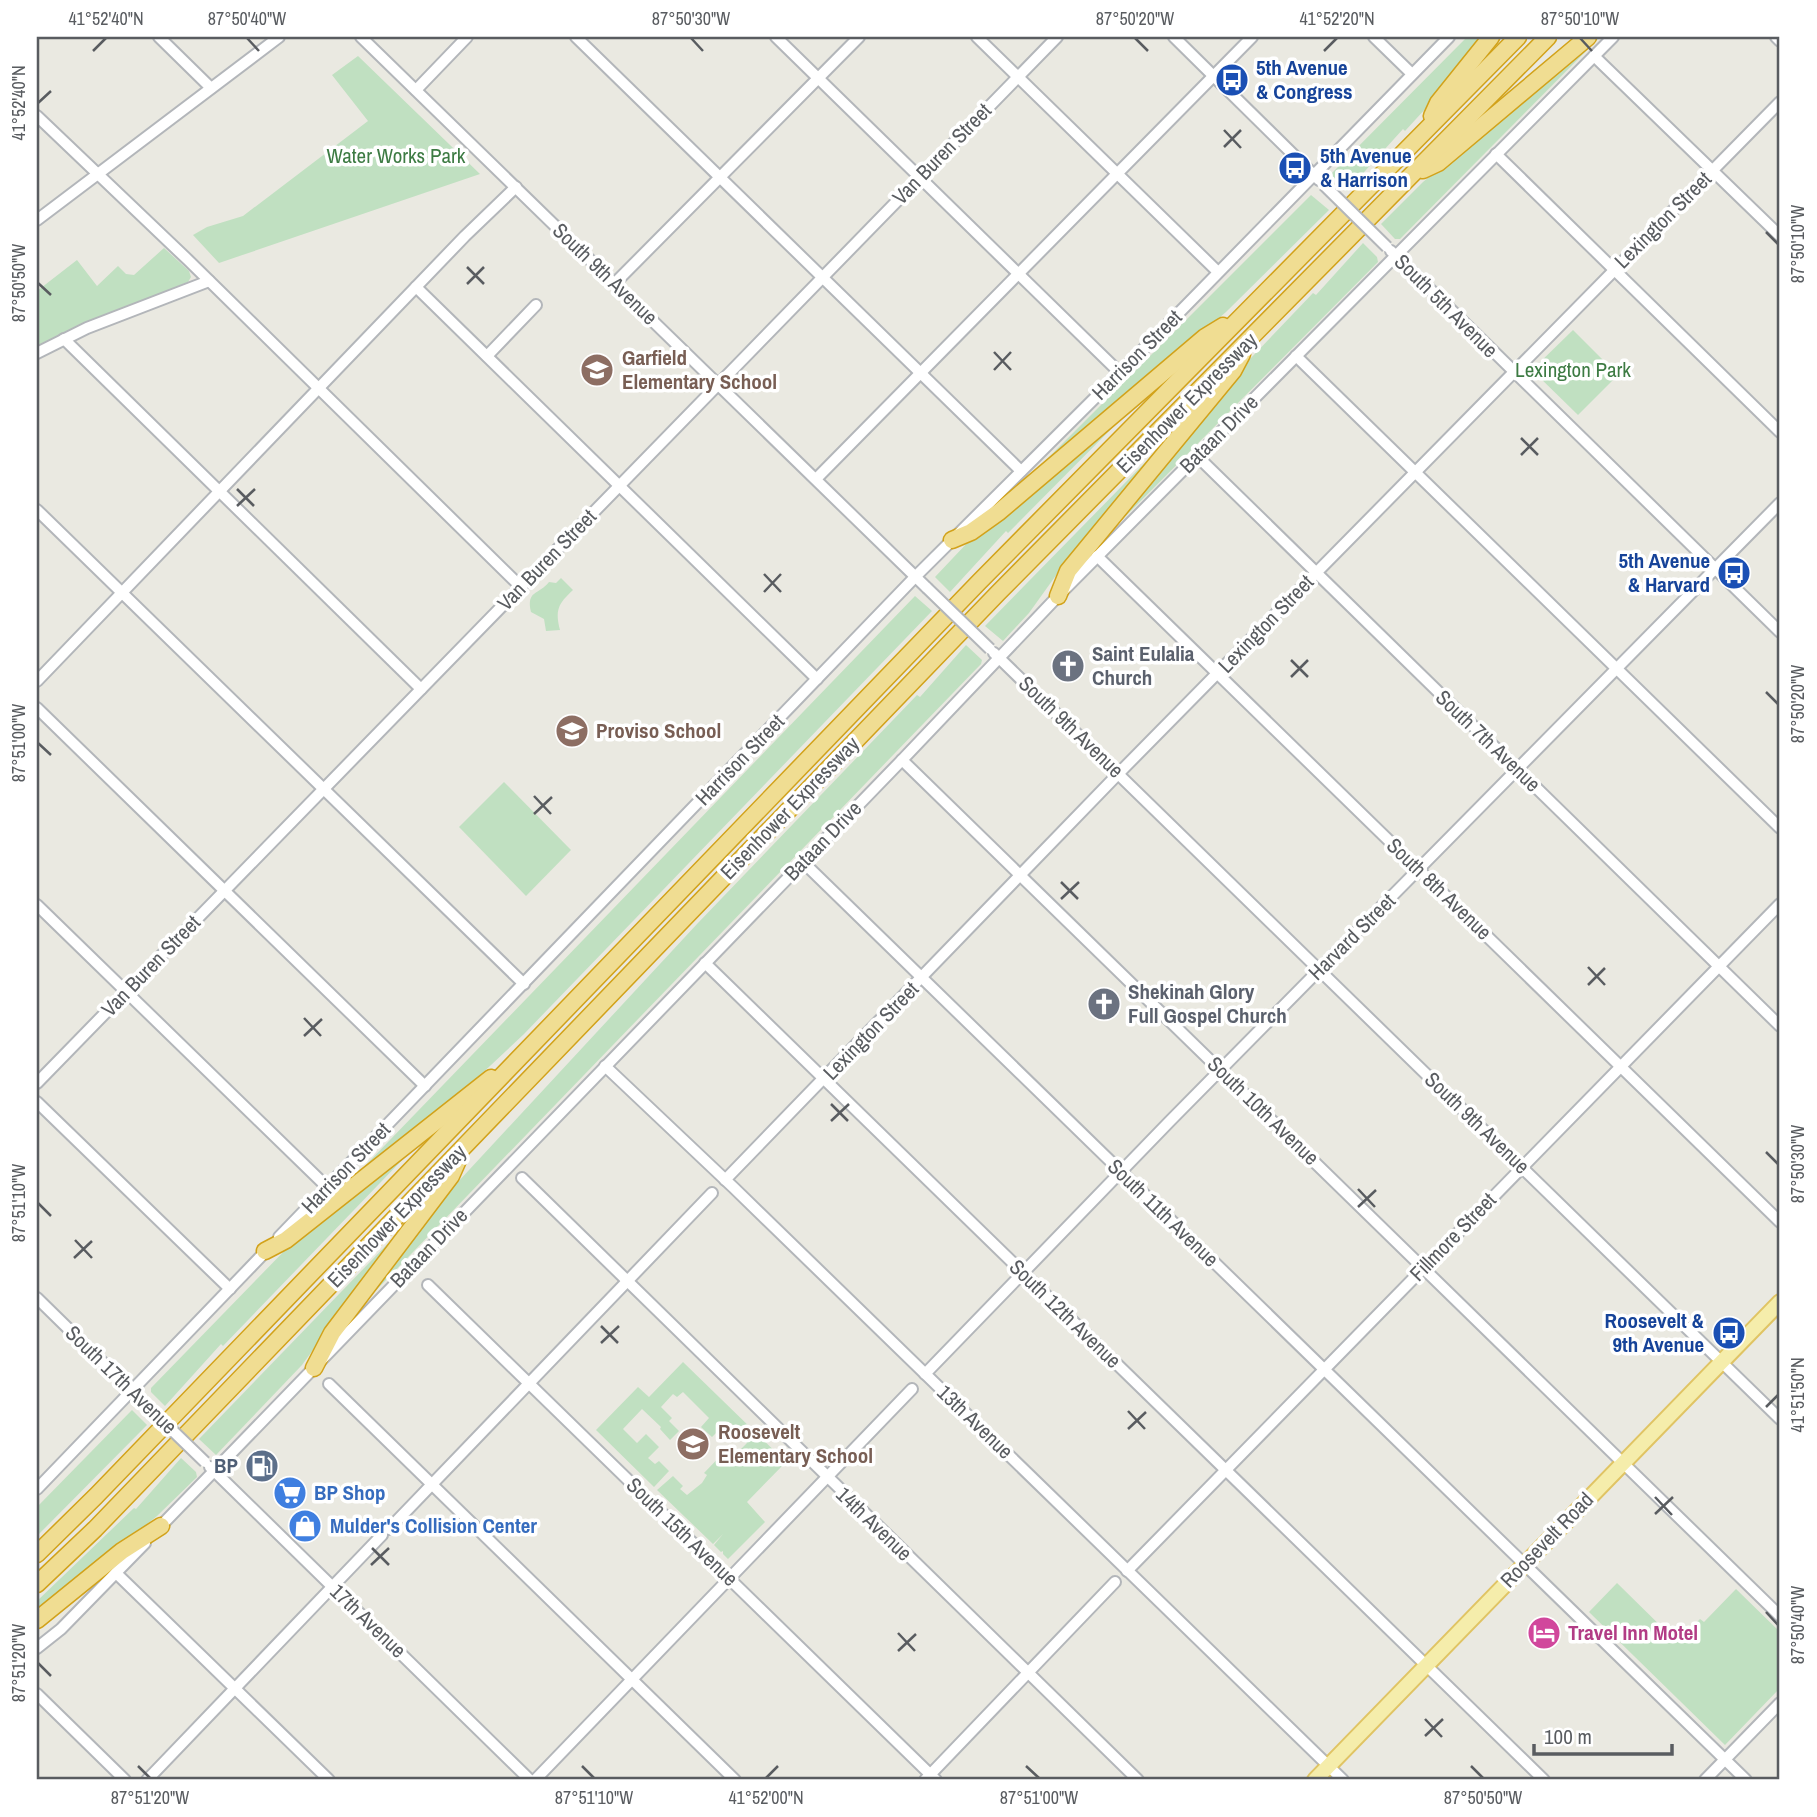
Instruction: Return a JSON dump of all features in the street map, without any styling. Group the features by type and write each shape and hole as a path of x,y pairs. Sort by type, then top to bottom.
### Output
{"highway":[{"path":"1424,133 1438,103 1491,37"},
{"name":"Eisenhower Expressway","path":"37,1554 969,592 1518,37"},
{"name":"Eisenhower Expressway","path":"37,1584 95,1529 989,603 1548,37"},
{"path":"1412,175 1438,163 1588,37"},
{"path":"952,540 971,532 999,512 1205,337 1243,314"},
{"path":"1058,596 1068,571 1233,371 1249,339"},
{"path":"265,1251 286,1240 479,1085 514,1063"},
{"path":"314,1368 338,1325 451,1176 466,1144"},
{"path":"37,1620 122,1551 161,1525"}],"main road":[{"name":"Roosevelt Road","path":"1315,1780 1780,1302"}],"street":[{"path":"159,37 211,88"},
{"path":"37,220 279,37"},
{"name":"South 9th Avenue","path":"361,37 1780,1419"},
{"path":"416,90 467,37"},
{"path":"576,37 1021,471"},
{"path":"776,37 1120,373"},
{"path":"615,283 859,37"},
{"path":"977,37 1218,272"},
{"name":"Van Buren Street","path":"37,1083 1057,37"},
{"name":"South 5th Avenue","path":"1174,37 1780,632"},
{"path":"816,479 1252,37"},
{"path":"1374,37 1412,74"},
{"name":"Harrison Street","path":"37,1489 915,576 1120,373 1449,37"},
{"name":"Bataan Drive","path":"37,1648 61,1629 116,1573 902,760 994,653 1058,596 1613,37"},
{"path":"1776,37 1780,41"},
{"path":"1594,56 1780,236"},
{"name":"Lexington Street","path":"726,1180 1119,773 1780,102"},
{"path":"37,116 520,587"},
{"path":"1496,154 1780,432"},
{"path":"37,681 416,287 516,187"},
{"path":"37,354 64,338 124,312 209,281"},
{"path":"416,287 817,679"},
{"path":"487,356 536,305"},
{"path":"64,338 421,689"},
{"path":"1296,356 1780,828"},
{"name":"South 7th Avenue","path":"1197,456 1780,1026"},
{"name":"Harvard Street","path":"925,1374 1780,503"},
{"path":"37,510 524,984"},
{"name":"South 8th Avenue","path":"1097,556 1780,1222"},
{"path":"37,708 425,1086"},
{"name":"South 10th Avenue","path":"902,760 1780,1616"},
{"name":"South 11th Avenue","path":"803,862 1746,1780"},
{"name":"Fillmore Street","path":"1127,1571 1780,904"},
{"path":"37,905 328,1188"},
{"name":"South 12th Avenue","path":"705,963 1544,1780"},
{"name":"13th Avenue","path":"605,1066 726,1180 1343,1780"},
{"path":"37,1102 230,1289"},
{"name":"14th Avenue","path":"522,1178 1138,1780"},
{"path":"147,1780 712,1193"},
{"name":"South 15th Avenue","path":"428,1284 930,1778"},
{"name":"South 17th Avenue","path":"37,1298 205,1462"},
{"path":"330,1384 735,1780"},
{"path":"536,1780 912,1388"},
{"name":"17th Avenue","path":"205,1462 530,1780"},
{"path":"116,1573 329,1780"},
{"path":"930,1778 1115,1583"},
{"path":"37,1694 125,1780"},
{"path":"1705,1780 1780,1703"}],"green space":[{"path":"1467,37 1484,37 1437,96 1347,191 1332,173"},
{"path":"1595,37 1600,37 1400,239 1395,239 1381,224 1423,182"},
{"name":"Water Works Park","path":"358,56 480,174 219,263 193,235 207,227 243,216 368,121 332,75"},
{"path":"1311,195 1329,210 1226,312 1003,503"},
{"path":"1363,243 1377,257 1378,262 1098,544 1100,547 1079,568 1087,554 1249,360 1313,293 1316,295"},
{"path":"164,248 189,271 191,277 188,282 100,318 37,348 37,291 77,260 97,286 118,266 126,274 134,275"},
{"name":"Lexington Park","path":"1573,330 1618,375 1578,415 1532,370"},
{"path":"1125,415 1008,533 1006,531 950,592 935,577 969,541"},
{"path":"1168,439 1062,567 1029,613 1003,641 985,626"},
{"path":"561,578 573,590 559,608 560,630 546,631 544,619 531,612 530,600 549,582 556,583"},
{"path":"915,596 932,611 524,1034 460,1094 322,1206 357,1169 360,1171"},
{"path":"966,645 982,660 981,664 357,1310 359,1313 337,1336 419,1224 697,924 917,695 920,697"},
{"path":"504,782 571,850 526,896 459,827"},
{"path":"401,1153 405,1157 223,1346 221,1344 165,1406 151,1392 151,1388 291,1244"},
{"path":"398,1233 302,1365 216,1455 199,1439"},
{"path":"683,1362 786,1462 747,1502 765,1522 728,1559 723,1551 714,1545 723,1534 713,1544 657,1490 673,1476 683,1486 680,1489 687,1495 702,1483 707,1475 704,1473 730,1446 738,1452 747,1443 731,1423 726,1423 712,1437 701,1427 709,1418 683,1392 677,1397 673,1394 661,1407 672,1418 669,1421 679,1431 670,1440 642,1409 623,1429 637,1443 646,1434 659,1447 648,1458 655,1464 659,1461 669,1471 654,1487 596,1430 638,1387 649,1397"},
{"path":"132,1410 147,1425 37,1536 37,1507"},
{"path":"181,1458 196,1472 197,1477 157,1516 37,1614 37,1601 136,1509"},
{"path":"1617,1583 1677,1642 1700,1619 1704,1622 1736,1589 1780,1632 1780,1688 1725,1745 1589,1612"}],"place":[{"name":"5th Avenue & Congress","path":"1232,80"},
{"name":"5th Avenue & Harrison","path":"1295,168"},
{"name":"Garfield Elementary School","path":"597,370"},
{"name":"5th Avenue & Harvard","path":"1734,573"},
{"name":"Saint Eulalia Church","path":"1068,666"},
{"name":"Proviso School","path":"572,731"},
{"name":"Shekinah Glory Full Gospel Church","path":"1104,1004"},
{"name":"Roosevelt & 9th Avenue","path":"1729,1333"},
{"name":"Roosevelt Elementary School","path":"693,1444"},
{"name":"BP","path":"262,1466"},
{"name":"BP Shop","path":"290,1493"},
{"name":"Mulder's Collision Center","path":"305,1526"},
{"name":"Travel Inn Motel","path":"1544,1633"}]}
